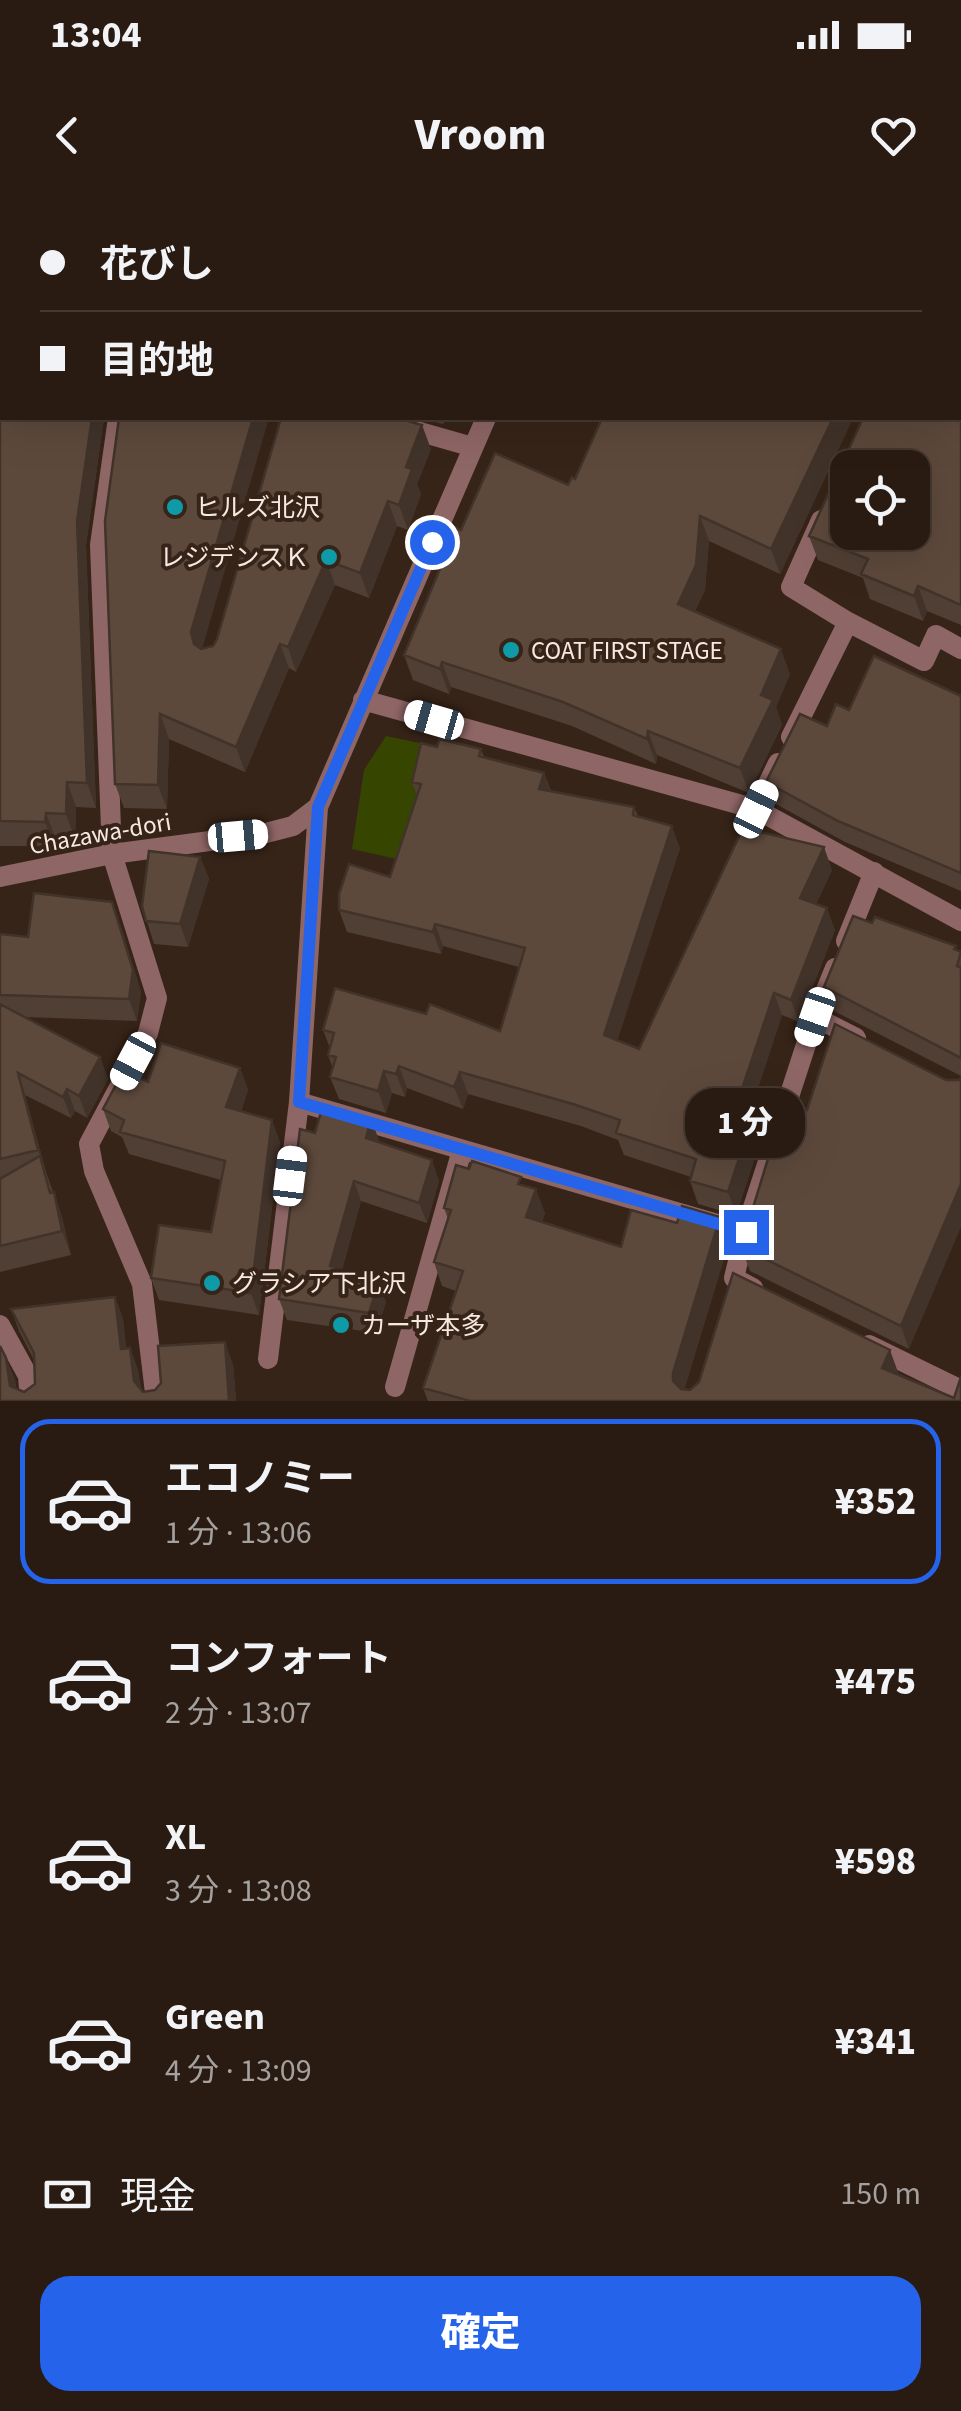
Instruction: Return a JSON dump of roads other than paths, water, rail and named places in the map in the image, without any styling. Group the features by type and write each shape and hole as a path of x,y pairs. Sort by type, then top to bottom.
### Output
{"street":[{"path":"118,420 100,545 112,854 157,998 148,1033 89,1144 94,1171 142,1284 156,1401"},
{"path":"379,420 473,447"},
{"path":"268,1359 299,1102 318,807 485,420"},
{"path":"829,502 791,586 848,622 924,661 936,635 961,649"},
{"path":"756,809 848,622"},
{"path":"363,700 756,809 961,920"},
{"name":"Chazawa-dori","path":"0,877 112,854 262,834 293,826 318,807"},
{"path":"769,1296 731,1287 815,1017 874,872"},
{"path":"815,1017 880,1050"},
{"path":"299,1102 746,1232"},
{"path":"396,1386 462,1150"},
{"path":"0,1324 28,1376 30,1401"},
{"path":"856,1338 961,1390"}],"place":[{"name":"ヒルズ北沢","path":"175,507"},
{"name":"レジデンスＫ","path":"329,557"},
{"name":"COAT FIRST STAGE","path":"511,650"},
{"name":"グラシア下北沢","path":"212,1283"},
{"name":"カーザ本多","path":"341,1325"}]}
